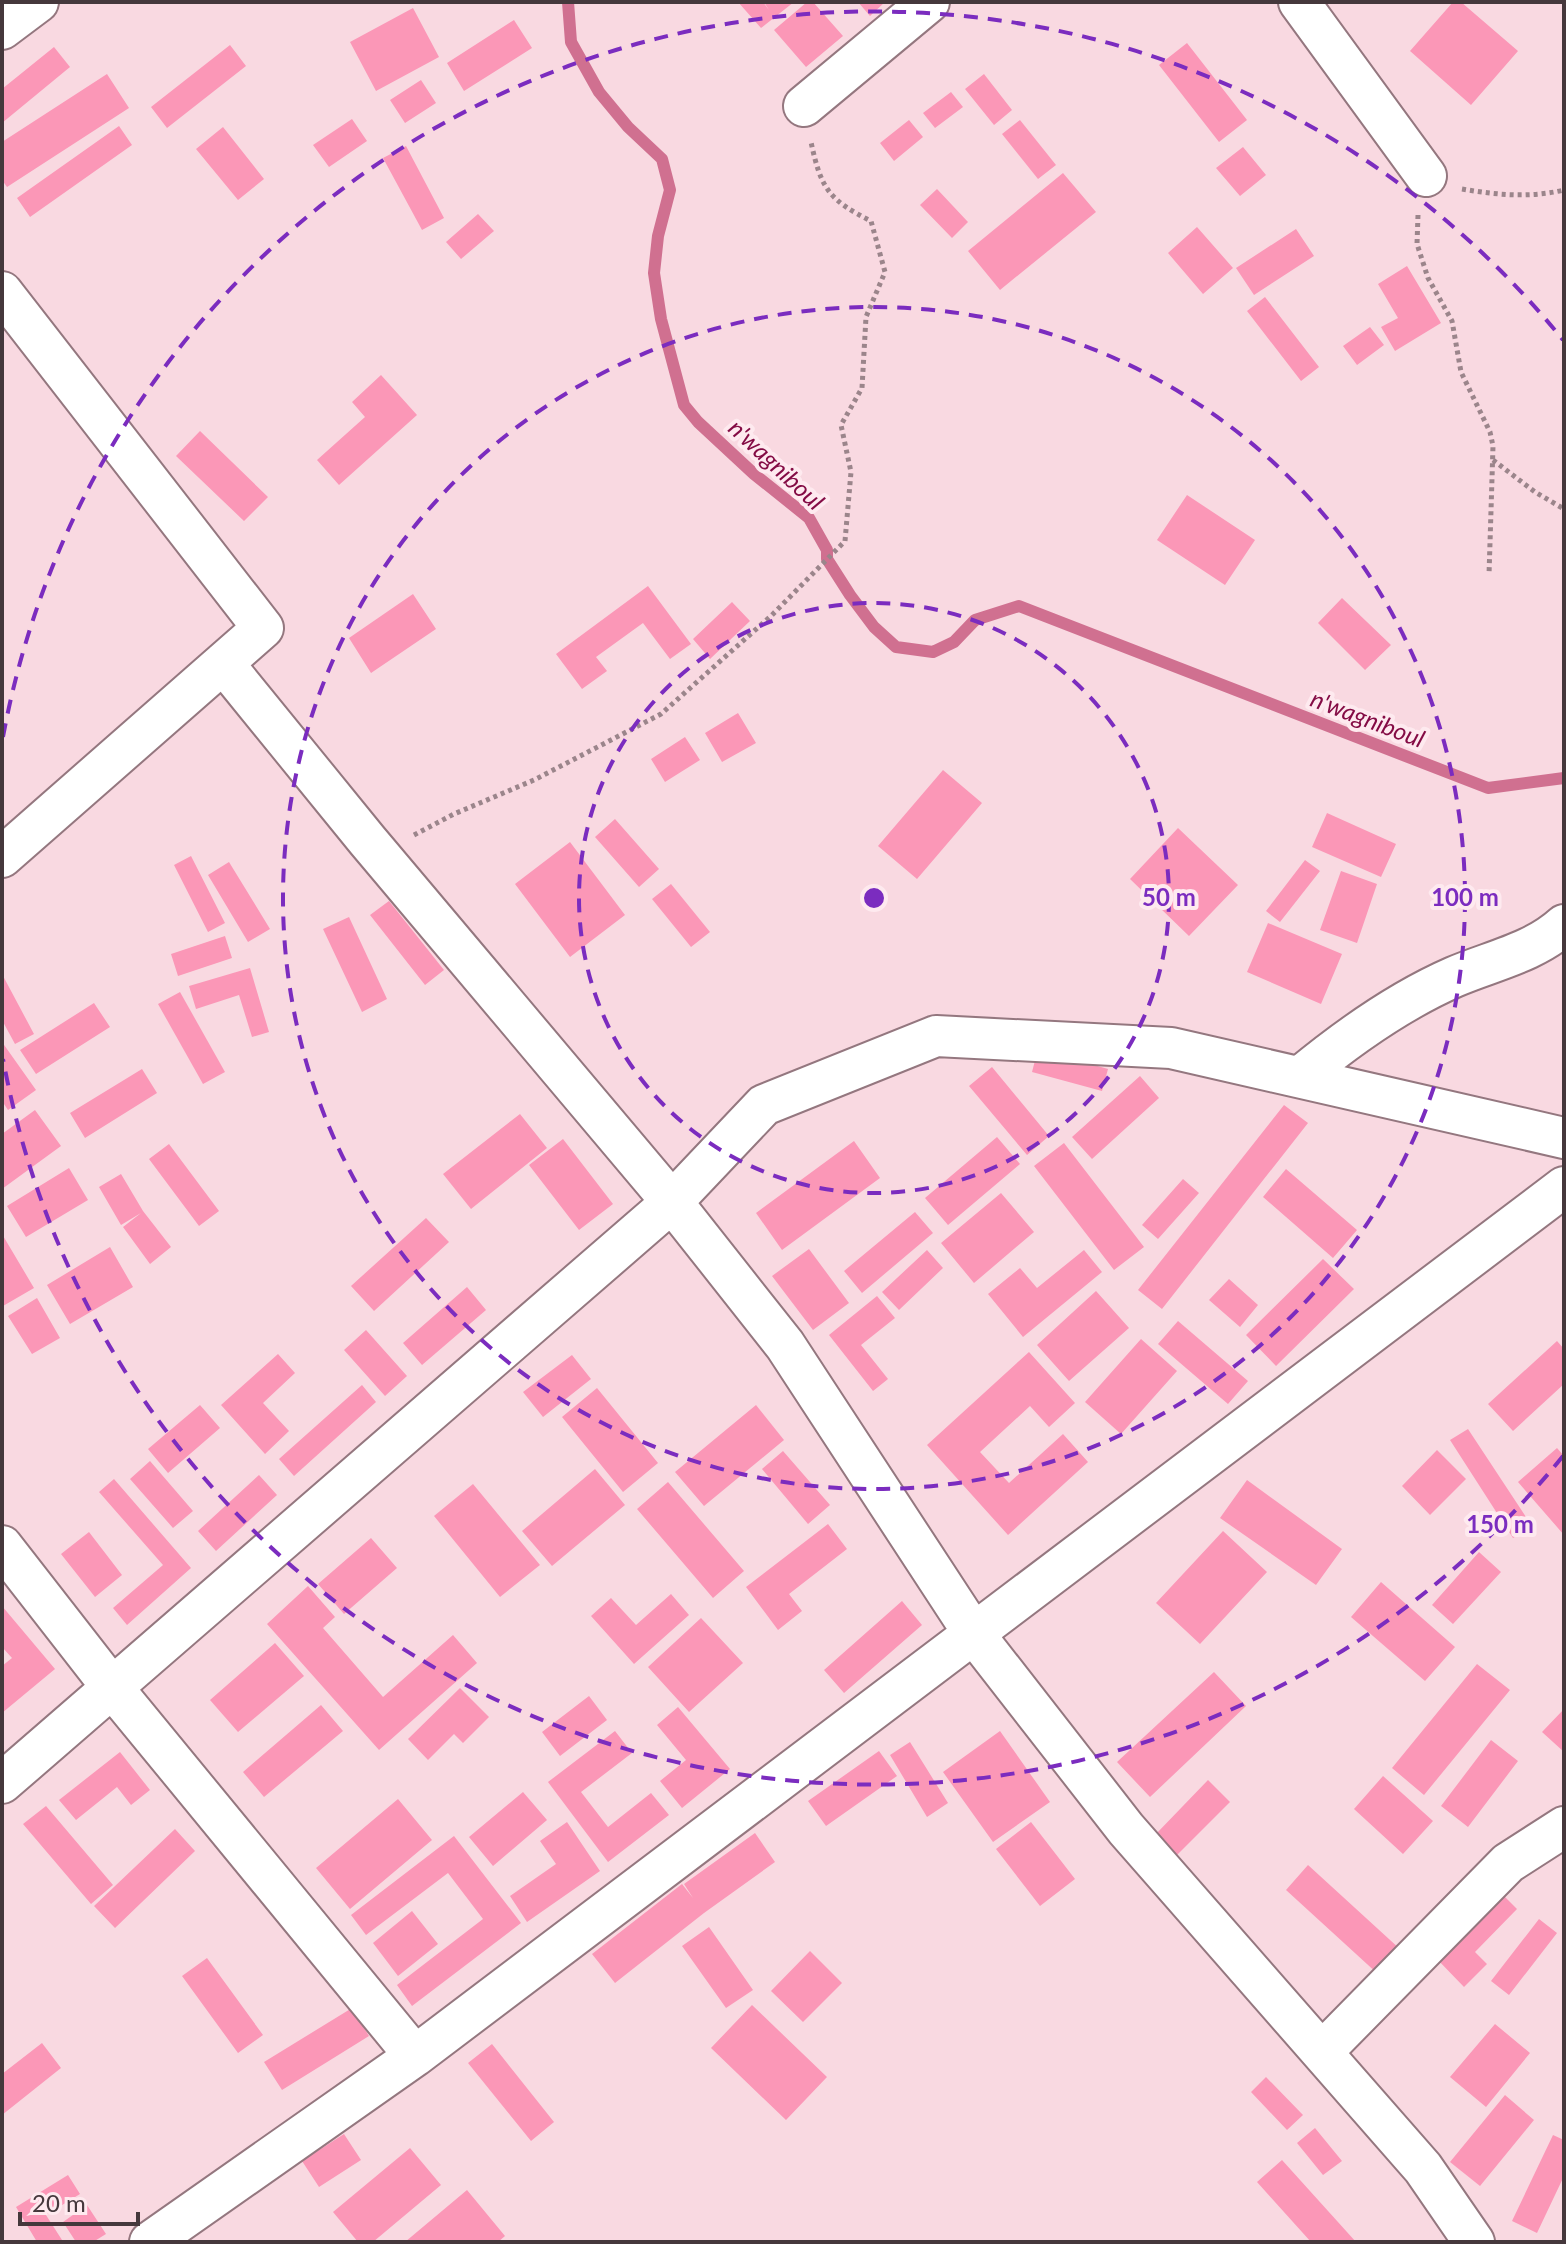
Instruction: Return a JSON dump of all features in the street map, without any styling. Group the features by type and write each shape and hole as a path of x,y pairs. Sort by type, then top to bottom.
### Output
{"street":[{"path":"2,29 38,2"},
{"path":"804,106 929,2"},
{"path":"1299,2 1426,176"},
{"path":"2,292 263,628 2,857"},
{"path":"223,663 367,840 672,1202 785,1345 974,1634 1126,1829 1423,2168 1474,2242"},
{"path":"1300,1077 1347,1038 1395,1008 1454,977 1505,959 1540,942 1564,925"},
{"path":"2,1783 672,1202 764,1105 936,1036 1171,1048 1564,1138"},
{"path":"150,2242 415,2056 1564,1187"},
{"path":"2,1546 111,1686 415,2056"},
{"path":"1322,2052 1508,1863 1564,1827"}],"path":[{"path":"367,840 409,838 454,814 534,780 661,714 772,615 845,541 851,472 841,425 862,388 866,317 885,272 871,221 842,207 819,177 804,106"},
{"path":"1489,575 1490,432 1461,372 1452,321 1428,278 1417,244 1419,211 1426,176 1460,189 1497,195 1536,195 1564,190"},
{"path":"1492,459 1535,492 1564,509"}],"building":[{"path":"738,2 763,2 769,10 764,2 794,2 761,28"},
{"path":"807,2 813,2 843,36 806,67 774,30"},
{"path":"858,2 885,2 870,16"},
{"path":"1453,2 1461,2 1518,51 1471,105 1410,51"},
{"path":"413,8 439,57 376,91 350,42"},
{"path":"514,20 532,48 464,91 447,63"},
{"path":"1187,43 1247,120 1219,142 1159,65"},
{"path":"230,45 246,66 167,128 151,107"},
{"path":"54,47 70,67 2,123 2,89"},
{"path":"107,74 129,108 7,187 2,180 2,142"},
{"path":"984,74 1012,110 994,125 965,89"},
{"path":"421,80 436,103 405,123 390,100"},
{"path":"951,92 963,107 935,128 923,113"},
{"path":"352,119 367,141 329,167 313,145"},
{"path":"909,120 923,137 894,161 880,143"},
{"path":"1020,120 1056,165 1038,179 1002,134"},
{"path":"119,126 132,145 30,217 17,198"},
{"path":"223,127 264,179 238,200 196,149"},
{"path":"406,146 444,218 422,230 383,158"},
{"path":"1243,147 1266,175 1240,196 1216,168"},
{"path":"1063,173 1096,212 1000,290 968,251"},
{"path":"937,189 968,222 952,238 920,205"},
{"path":"478,214 494,231 461,259 446,242"},
{"path":"1197,227 1233,268 1203,294 1168,253"},
{"path":"1296,229 1314,256 1254,295 1236,268"},
{"path":"1407,266 1441,323 1395,351 1381,327 1398,318 1378,284"},
{"path":"1265,297 1319,367 1301,381 1247,311"},
{"path":"1370,327 1384,345 1357,365 1343,346"},
{"path":"381,375 417,415 339,485 317,460 365,417 352,402"},
{"path":"200,431 268,497 244,521 176,456"},
{"path":"1187,495 1255,540 1225,585 1157,540"},
{"path":"648,586 691,644 670,659 643,623 596,657 607,671 582,689 556,654"},
{"path":"413,594 436,629 371,673 349,638"},
{"path":"1342,598 1391,645 1365,670 1318,623"},
{"path":"732,602 750,621 710,659 693,639"},
{"path":"738,713 756,743 722,762 705,733"},
{"path":"685,737 700,760 665,782 651,759"},
{"path":"943,770 982,803 917,879 878,846"},
{"path":"1327,813 1396,844 1381,877 1312,847"},
{"path":"615,819 659,869 639,887 595,837"},
{"path":"1178,828 1238,885 1189,936 1130,879"},
{"path":"570,842 625,915 570,957 515,884"},
{"path":"191,856 225,923 208,932 174,865"},
{"path":"1305,860 1320,871 1280,922 1266,911"},
{"path":"229,862 270,929 248,942 208,875"},
{"path":"1341,871 1377,884 1357,943 1320,930"},
{"path":"671,884 710,932 691,947 652,899"},
{"path":"389,901 444,970 425,985 370,915"},
{"path":"349,917 387,999 362,1012 323,929"},
{"path":"1268,923 1342,954 1321,1004 1247,972"},
{"path":"225,936 232,958 178,976 171,954"},
{"path":"250,968 269,1032 252,1037 239,995 196,1009 189,986"},
{"path":"2,974 34,1034 15,1044 2,1020"},
{"path":"180,992 225,1072 203,1084 158,1004"},
{"path":"94,1003 110,1027 36,1074 20,1050"},
{"path":"2,1042 36,1090 8,1110 2,1101"},
{"path":"1038,1049 1108,1069 1102,1091 1032,1072"},
{"path":"992,1067 1049,1136 1027,1155 969,1086"},
{"path":"142,1069 157,1093 85,1138 70,1113"},
{"path":"1140,1076 1159,1098 1092,1159 1072,1137"},
{"path":"1284,1105 1308,1123 1162,1309 1138,1290"},
{"path":"35,1110 61,1146 2,1189 2,1134"},
{"path":"520,1114 547,1148 471,1209 443,1174"},
{"path":"997,1137 1020,1164 948,1225 925,1198"},
{"path":"563,1139 613,1204 579,1230 529,1165"},
{"path":"854,1141 880,1178 782,1250 756,1213"},
{"path":"1064,1143 1144,1247 1114,1270 1034,1166"},
{"path":"169,1144 219,1211 199,1226 149,1159"},
{"path":"69,1168 88,1200 26,1237 7,1206"},
{"path":"1286,1169 1357,1230 1333,1258 1263,1197"},
{"path":"121,1174 143,1211 171,1247 150,1264 123,1227 141,1213 121,1225 99,1187"},
{"path":"1183,1179 1199,1193 1158,1239 1142,1225"},
{"path":"1001,1193 1034,1232 974,1283 941,1243"},
{"path":"915,1212 933,1233 862,1293 844,1271"},
{"path":"426,1218 449,1242 374,1311 351,1286"},
{"path":"2,1234 34,1288 3,1306 2,1304"},
{"path":"110,1247 133,1287 70,1324 47,1285"},
{"path":"809,1249 849,1303 813,1330 772,1276"},
{"path":"927,1250 943,1268 899,1310 882,1292"},
{"path":"1084,1250 1102,1272 1023,1337 988,1294 1020,1268 1037,1288"},
{"path":"1323,1259 1354,1289 1276,1366 1246,1335"},
{"path":"1229,1279 1258,1305 1240,1327 1209,1300"},
{"path":"467,1287 486,1310 422,1365 403,1343"},
{"path":"1096,1291 1129,1328 1069,1381 1037,1345"},
{"path":"877,1296 895,1318 861,1345 888,1379 873,1391 829,1335"},
{"path":"37,1298 60,1338 32,1354 8,1316"},
{"path":"1178,1321 1248,1381 1228,1404 1158,1344"},
{"path":"366,1330 407,1376 385,1396 344,1350"},
{"path":"1141,1339 1177,1371 1121,1434 1085,1402"},
{"path":"1557,1341 1564,1349 1564,1384 1513,1431 1488,1404"},
{"path":"1029,1352 1075,1403 1049,1427 1030,1406 980,1452 1009,1483 1063,1434 1088,1462 1008,1535 927,1445"},
{"path":"278,1354 295,1373 263,1403 289,1431 265,1454 221,1405"},
{"path":"572,1355 591,1379 543,1417 523,1392"},
{"path":"362,1385 376,1402 294,1476 279,1459"},
{"path":"597,1388 658,1463 623,1492 562,1417"},
{"path":"200,1405 220,1428 168,1473 148,1449"},
{"path":"756,1405 784,1440 704,1506 675,1472"},
{"path":"1468,1429 1532,1526 1513,1538 1450,1440"},
{"path":"1557,1448 1564,1456 1564,1535 1518,1482"},
{"path":"1437,1450 1466,1479 1430,1515 1402,1486"},
{"path":"783,1451 830,1505 808,1524 762,1469"},
{"path":"150,1461 193,1511 173,1528 130,1479"},
{"path":"595,1469 625,1505 552,1566 522,1531"},
{"path":"259,1475 277,1495 216,1551 198,1531"},
{"path":"114,1479 191,1568 127,1625 113,1608 163,1565 99,1492"},
{"path":"1247,1480 1342,1549 1316,1585 1220,1518"},
{"path":"668,1482 744,1571 713,1598 637,1509"},
{"path":"473,1484 540,1565 500,1597 434,1516"},
{"path":"828,1524 847,1549 789,1594 802,1611 778,1630 746,1587"},
{"path":"1223,1531 1267,1572 1200,1644 1156,1603"},
{"path":"89,1532 122,1575 95,1597 61,1554"},
{"path":"371,1538 397,1568 344,1614 318,1584"},
{"path":"1479,1552 1501,1572 1453,1624 1432,1605"},
{"path":"1381,1582 1455,1647 1425,1681 1351,1617"},
{"path":"308,1586 335,1617 323,1628 383,1697 453,1635 477,1663 379,1750 267,1624"},
{"path":"671,1594 689,1615 634,1664 591,1616 611,1598 636,1625"},
{"path":"902,1601 922,1625 844,1693 824,1670"},
{"path":"2,1606 55,1669 2,1713 2,1666 12,1658 2,1647"},
{"path":"701,1618 743,1663 689,1712 648,1667"},
{"path":"275,1643 304,1676 238,1732 210,1700"},
{"path":"1477,1664 1510,1690 1424,1795 1392,1768"},
{"path":"1214,1672 1246,1706 1150,1797 1117,1762"},
{"path":"460,1688 489,1717 463,1743 454,1734 428,1760 408,1739"},
{"path":"589,1696 607,1720 560,1756 542,1732"},
{"path":"321,1705 343,1731 264,1797 243,1772"},
{"path":"678,1707 730,1769 682,1808 660,1781 686,1760 657,1725"},
{"path":"1564,1709 1564,1752 1542,1732"},
{"path":"615,1731 632,1753 581,1792 608,1827 651,1793 669,1815 608,1862 548,1782"},
{"path":"1000,1731 1050,1802 993,1842 943,1772"},
{"path":"1491,1740 1518,1761 1468,1827 1441,1806"},
{"path":"910,1742 948,1803 927,1817 890,1755"},
{"path":"879,1751 897,1776 826,1826 808,1801"},
{"path":"120,1752 150,1790 131,1805 117,1787 76,1820 59,1800"},
{"path":"1383,1776 1433,1821 1403,1854 1354,1809"},
{"path":"1208,1780 1230,1802 1176,1856 1155,1835"},
{"path":"523,1792 547,1820 493,1866 469,1837"},
{"path":"398,1799 432,1840 350,1909 316,1868"},
{"path":"46,1806 113,1885 91,1904 23,1824"},
{"path":"567,1822 600,1871 527,1922 510,1896 556,1864 540,1841"},
{"path":"1031,1822 1075,1879 1040,1906 996,1849"},
{"path":"175,1829 195,1851 115,1928 94,1906"},
{"path":"755,1833 775,1862 615,1983 592,1954 682,1884 693,1898 684,1884"},
{"path":"454,1836 521,1923 412,2006 397,1985 483,1919 448,1873 366,1935 351,1915"},
{"path":"1308,1865 1401,1950 1379,1975 1286,1890"},
{"path":"1500,1892 1517,1909 1475,1952 1487,1964 1464,1987 1435,1957"},
{"path":"412,1911 438,1944 398,1976 373,1943"},
{"path":"1539,1919 1557,1933 1509,1995 1491,1981"},
{"path":"709,1927 753,1990 726,2008 682,1946"},
{"path":"810,1951 842,1983 803,2022 771,1991"},
{"path":"207,1958 263,2035 238,2053 182,1976"},
{"path":"752,2005 827,2077 786,2120 711,2048"},
{"path":"352,2008 369,2036 282,2090 264,2062"},
{"path":"1495,2024 1530,2053 1486,2107 1450,2077"},
{"path":"42,2043 61,2068 2,2115 2,2074"},
{"path":"492,2044 554,2122 531,2141 468,2063"},
{"path":"1266,2077 1303,2115 1287,2130 1251,2092"},
{"path":"1505,2095 1534,2120 1480,2186 1450,2162"},
{"path":"1315,2128 1342,2161 1323,2175 1297,2143"},
{"path":"344,2134 361,2160 319,2187 302,2161"},
{"path":"1553,2135 1564,2140 1564,2176 1537,2233 1512,2221"},
{"path":"410,2148 441,2185 373,2242 358,2242 333,2212"},
{"path":"1282,2160 1356,2242 1311,2242 1257,2182"},
{"path":"68,2175 80,2194 46,2215 62,2240 37,2242 16,2207"},
{"path":"467,2190 505,2236 498,2242 405,2242"},
{"path":"87,2205 106,2234 93,2242 76,2242 63,2222"}],"waterway":[{"name":"n'wagniboul","path":"568,2 571,42 599,92 628,127 662,159 670,190 658,236 654,273 661,319 684,405 754,474 809,518 827,550 827,559 850,595 874,627 896,647 933,652 954,642 975,620 1019,606 1488,788 1564,778"}]}
